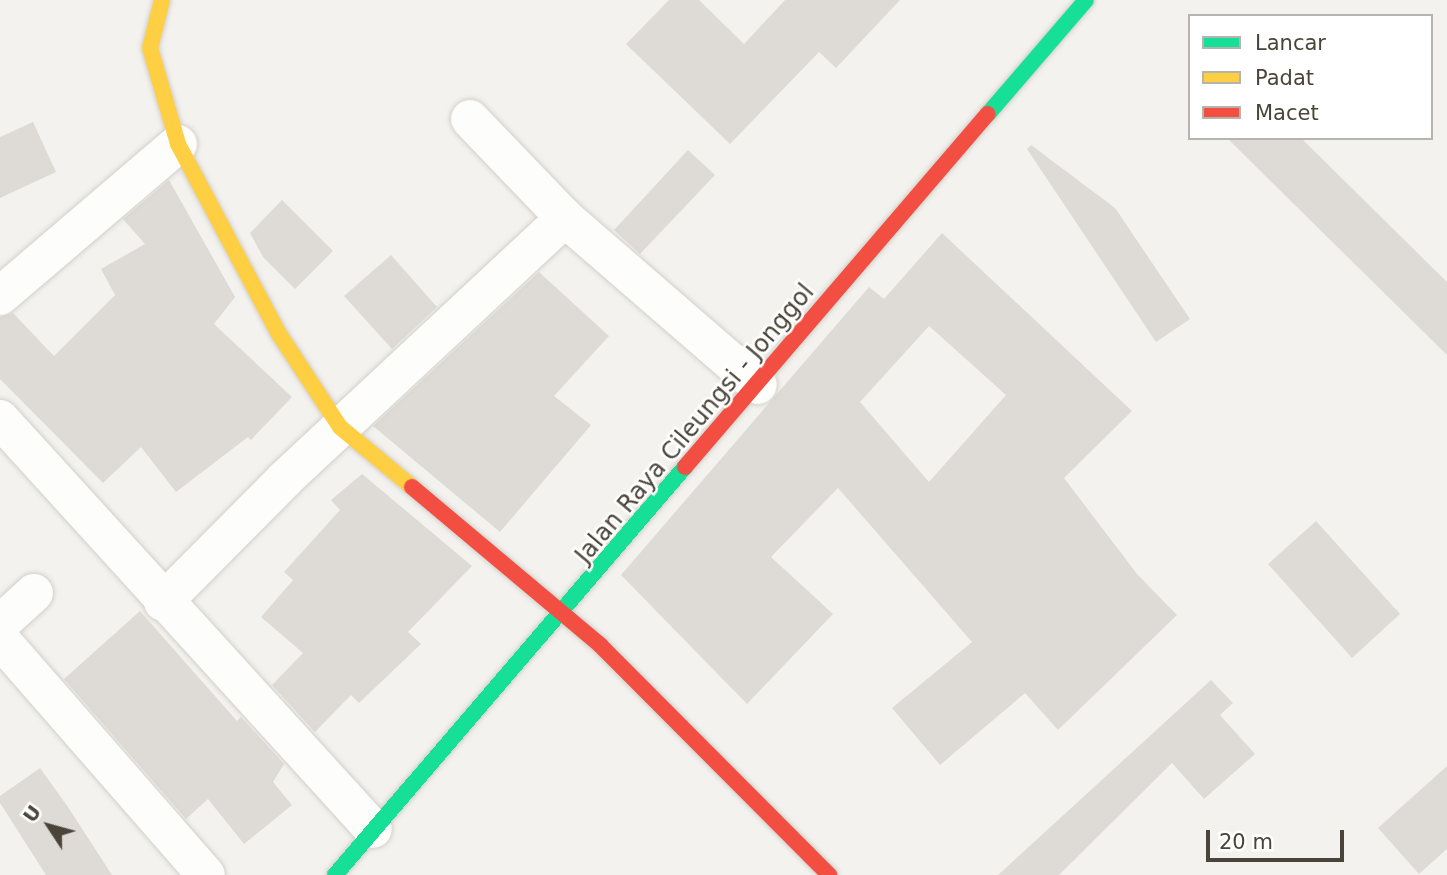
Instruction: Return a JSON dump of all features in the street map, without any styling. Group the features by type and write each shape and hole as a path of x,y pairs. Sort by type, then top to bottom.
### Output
{"main road":[{"path":"162,0 150,48 178,144 279,334 340,427 563,614 829,875"},
{"name":"Jalan Raya Cileungsi - Jonggol","path":"335,875 563,614 1086,0"}],"street":[{"path":"470,119 565,218 758,385"},
{"path":"0,296 178,144"},
{"path":"163,602 340,427 565,218"},
{"path":"0,419 163,602 373,829"},
{"path":"0,624 34,593"},
{"path":"0,639 206,875"}],"building":[{"path":"669,0 699,0 744,44 785,0 900,0 836,68 819,52 730,144 626,44"},
{"path":"33,122 56,172 0,198 0,137"},
{"path":"1229,140 1303,140 1447,282 1447,355"},
{"path":"1031,145 1115,208 1190,319 1156,342 1027,149"},
{"path":"688,150 715,175 640,254 614,230"},
{"path":"169,180 235,297 214,324 292,397 251,440 248,437 176,492 141,447 103,483 0,379 0,317 13,313 54,356 115,295 101,269 145,244 123,219"},
{"path":"282,200 333,251 295,289 263,257 250,233"},
{"path":"942,233 1132,411 1064,478 1137,574 1177,615 1058,730 1025,693 940,765 892,708 972,642 838,488 771,557 833,614 747,704 621,575 869,287 884,299","holes":["929,326 1006,395 929,482 860,402"]},
{"path":"391,255 437,307 392,349 344,296"},
{"path":"539,272 609,336 554,396 591,425 500,532 373,426"},
{"path":"362,474 472,566 408,632 421,644 359,703 351,695 315,732 272,685 303,653 261,617 293,580 284,572 340,510 331,500"},
{"path":"1316,521 1400,614 1352,658 1268,564"},
{"path":"140,611 237,721 241,717 284,764 273,782 292,805 244,844 208,799 186,819 64,679"},
{"path":"1211,680 1233,703 1220,715 1255,754 1204,799 1172,763 1059,875 998,875"},
{"path":"1447,766 1447,849 1419,874 1378,828"},
{"path":"40,768 112,875 46,875 0,803 0,796"}],"traffic: fast":[{"path":"988,114 1086,0"},
{"path":"335,875 685,467"}],"traffic: slow":[{"path":"162,0 150,48 178,144 279,334 340,427 412,487"}],"traffic: jam":[{"path":"685,467 988,114"},
{"path":"412,487 600,645 829,875"}]}
